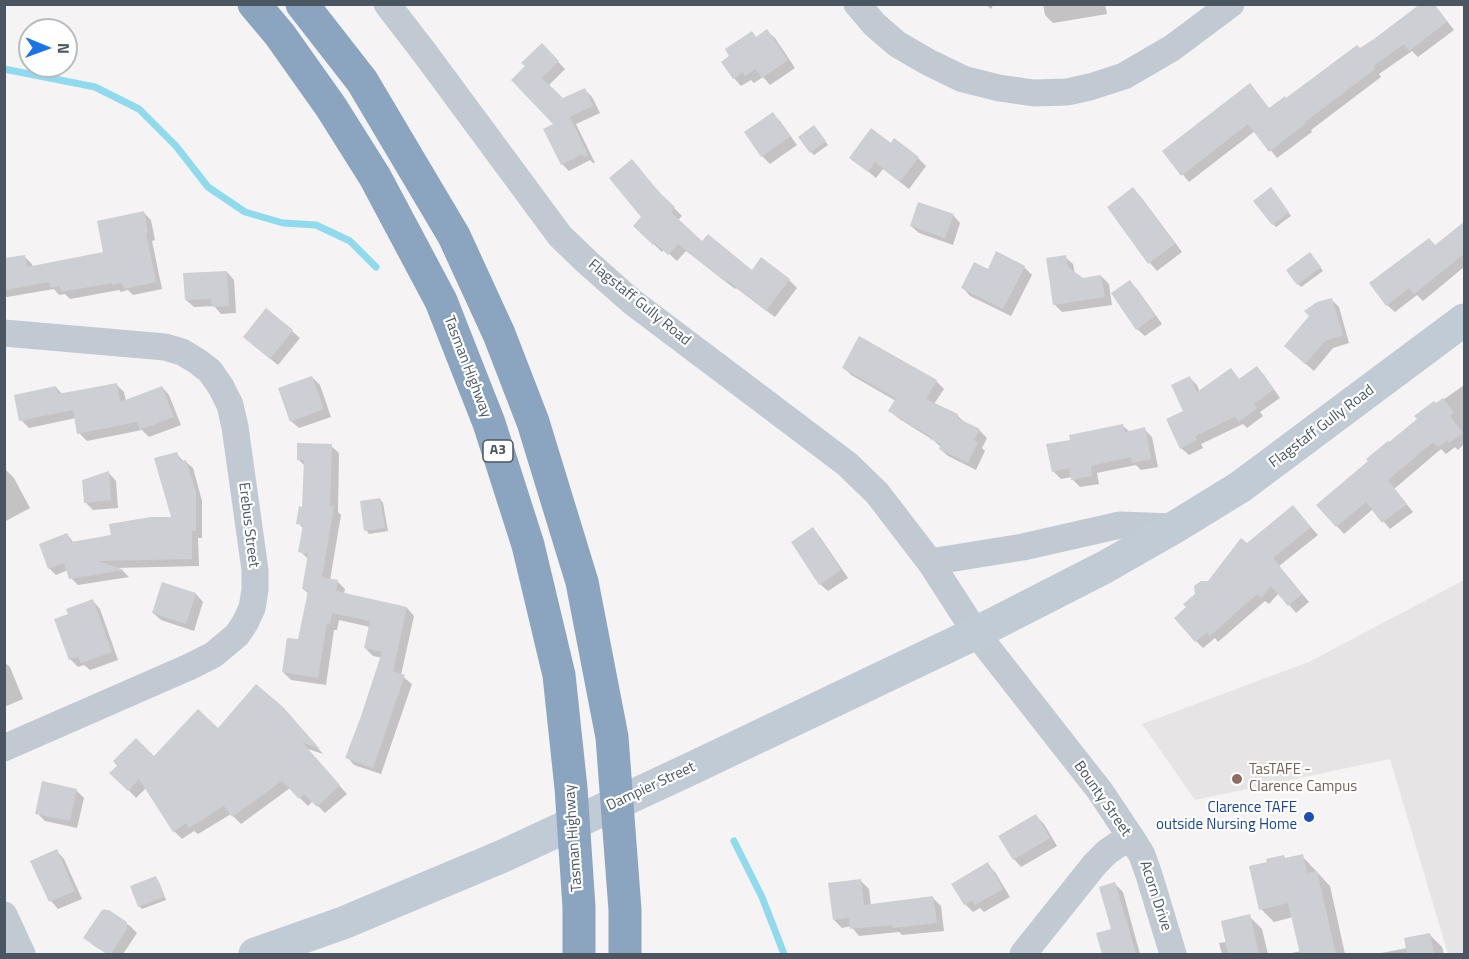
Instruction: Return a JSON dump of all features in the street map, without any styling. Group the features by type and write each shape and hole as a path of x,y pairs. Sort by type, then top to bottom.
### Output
{"highway":[{"name":"Tasman Highway","path":"254,4 280,35 331,107 375,177 441,301 489,423 528,545 559,675 571,788 579,907 579,954"},
{"path":"302,4 362,81 454,236 499,334 533,422 582,582 612,737 625,910 624,954"}],"street":[{"name":"Flagstaff Gully Road","path":"387,4 560,236 631,301 847,464 877,493 930,562 975,633 1105,567 1240,487 1464,320"},
{"path":"857,4 874,24 897,44 928,62 963,79 999,88 1034,93 1067,92 1124,76 1172,48 1231,4"},
{"name":"Erebus Street","path":"4,333 165,347 182,352 210,371 230,405 235,427 255,570 252,608 237,635 219,650 189,667 4,748"},
{"path":"930,562 1023,547 1120,525 1175,527"},
{"name":"Dampier Street","path":"255,954 343,923 503,856 975,633"},
{"name":"Bounty Street","path":"975,633 1100,791 1132,839 1117,845 1095,864 1023,954"},
{"name":"Acorn Drive","path":"1132,839 1142,855 1173,954"},
{"path":"4,915 22,954"}],"shaded area":[{"name":"TasTAFE - Clarence Campus","path":"1464,580 1464,954 1448,954 1390,759 1195,800 1142,724 1309,662"}],"building":[{"path":"1420,4 1434,4 1447,22 1409,51 1404,44 1373,66 1375,69 1269,152 1248,124 1181,176 1162,151 1250,83 1269,108 1357,45 1360,48 1374,39"},
{"path":"767,29 788,60 762,78 755,69 745,76 743,72 733,79 721,62 729,56 725,49 752,31 756,37"},
{"path":"542,43 559,61 542,78 563,98 585,88 593,106 570,117 588,155 585,157 582,154 561,165 543,129 553,124 511,80 525,66 521,63"},
{"path":"773,112 790,137 761,157 744,132"},
{"path":"814,125 826,141 810,153 798,137"},
{"path":"871,128 891,143 894,138 919,157 900,182 875,162 868,172 849,158"},
{"path":"632,159 659,192 675,207 671,212 702,241 708,234 752,270 761,257 790,279 766,311 678,244 668,255 655,243 653,245 633,226 641,217 609,178"},
{"path":"1133,187 1175,244 1148,264 1107,207"},
{"path":"1271,187 1289,212 1272,225 1253,201"},
{"path":"918,202 954,214 945,238 910,226"},
{"path":"144,211 156,282 124,289 122,283 112,285 112,283 61,292 60,286 51,288 49,282 4,290 4,258 25,255 27,267 103,252 97,221"},
{"path":"1464,222 1464,254 1414,294 1409,288 1386,306 1369,283 1429,238 1435,245"},
{"path":"996,251 1025,266 1003,309 961,288 974,262 988,269"},
{"path":"1310,252 1321,267 1297,285 1286,270"},
{"path":"1066,255 1068,267 1083,278 1101,275 1105,297 1053,305 1046,258"},
{"path":"227,271 229,306 212,307 211,299 185,300 183,273"},
{"path":"1130,280 1155,316 1136,330 1111,293"},
{"path":"1332,298 1343,335 1325,341 1305,364 1284,346 1309,316 1304,311 1317,302"},
{"path":"266,308 293,330 270,359 243,337"},
{"path":"859,336 937,380 926,399 958,414 957,418 980,429 974,440 978,442 968,463 939,449 941,444 888,411 896,398 842,368"},
{"path":"1257,366 1274,389 1254,404 1257,408 1239,422 1235,417 1195,436 1197,440 1180,449 1166,419 1183,411 1171,385 1190,376 1197,392 1231,368 1239,379"},
{"path":"312,376 324,409 290,422 278,388"},
{"path":"117,383 120,402 162,386 174,417 140,430 137,422 77,434 73,410 19,421 14,395 56,386 58,394"},
{"path":"1443,398 1454,413 1450,416 1463,433 1449,443 1447,440 1438,447 1433,442 1388,480 1407,504 1382,523 1366,502 1336,527 1316,505 1368,461 1366,459 1417,419 1414,416 1434,401 1436,403"},
{"path":"1123,424 1125,432 1145,427 1151,459 1132,463 1131,457 1091,466 1092,476 1071,480 1069,468 1052,472 1046,444 1070,440 1069,435"},
{"path":"297,443 332,444 330,506 334,506 322,577 338,580 336,591 407,607 393,671 405,675 373,768 345,758 382,652 364,648 370,621 332,613 330,624 327,623 318,678 282,672 287,638 298,639 308,591 302,589 308,554 298,552 303,525 296,524 299,506 302,507 304,460 297,460"},
{"path":"177,452 180,461 186,460 196,492 196,531 192,531 192,559 98,561 124,570 69,579 64,563 48,569 39,544 67,533 71,542 111,535 109,524 151,517 171,517 154,458"},
{"path":"109,471 111,500 84,503 82,480"},
{"path":"380,498 385,528 364,531 360,501"},
{"path":"1293,505 1311,527 1273,558 1302,594 1288,606 1271,586 1261,598 1257,594 1210,636 1207,632 1195,642 1174,618 1186,607 1183,604 1195,594 1194,586 1201,581 1208,581 1241,538 1247,543"},
{"path":"813,527 841,570 819,585 791,542"},
{"path":"162,582 196,593 186,624 152,613"},
{"path":"93,599 112,652 81,663 78,657 69,660 54,619 68,614 66,609"},
{"path":"256,684 283,707 320,749 302,742 340,785 317,807 304,794 299,799 282,781 232,817 224,806 189,828 186,823 173,832 139,779 128,791 109,773 117,766 113,761 136,738 154,756 198,709 218,728"},
{"path":"42,781 77,789 70,821 35,814"},
{"path":"1036,814 1050,838 1013,860 998,836"},
{"path":"57,849 75,891 49,902 30,861"},
{"path":"1303,854 1307,873 1317,871 1336,954 1300,954 1288,903 1259,910 1249,866 1284,855 1285,858"},
{"path":"988,862 1003,889 975,905 972,900 964,905 951,884"},
{"path":"156,876 164,897 138,907 130,886"},
{"path":"861,879 864,905 933,896 937,923 893,928 892,925 850,929 849,918 833,920 828,883"},
{"path":"1115,882 1136,954 1102,954 1096,933 1111,929 1099,887"},
{"path":"102,910 109,910 127,922 127,929 111,954 83,938"},
{"path":"1250,914 1259,954 1228,954 1221,921"},
{"path":"1430,933 1434,954 1407,954 1404,938"}],"waterway":[{"path":"4,69 95,87 139,109 176,146 208,187 245,212 283,223 316,225 350,241 376,267"},
{"path":"734,841 762,897 784,954"}],"place":[{"name":"TasTAFE - Clarence Campus","path":"1237,779"},
{"name":"Clarence TAFE outside Nursing Home","path":"1309,817"}]}
